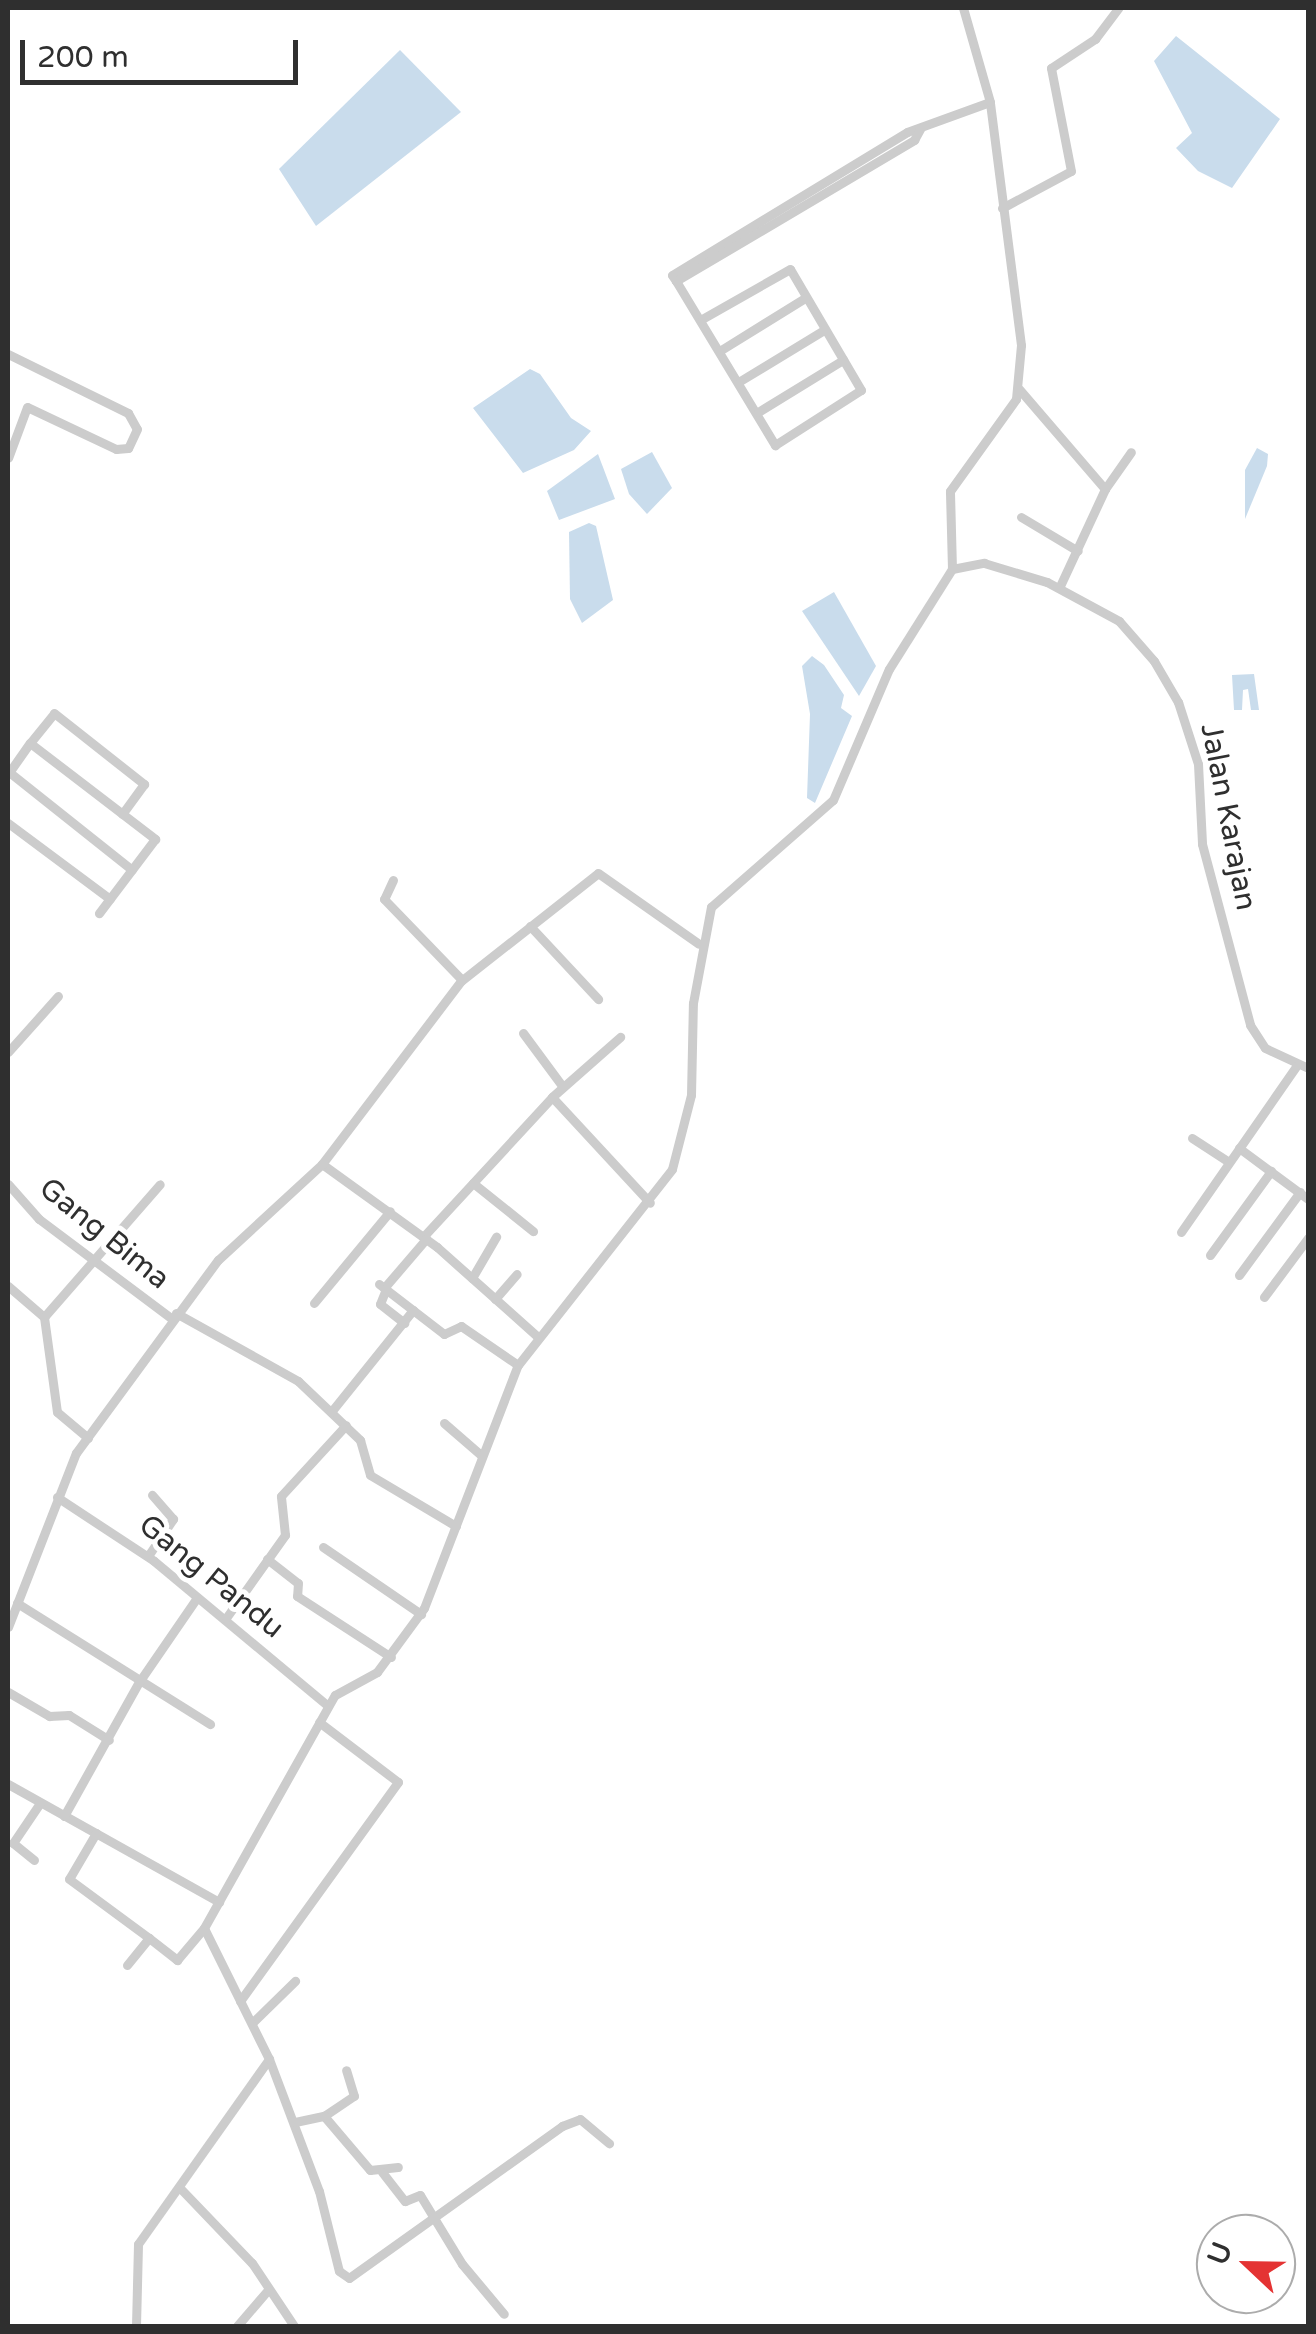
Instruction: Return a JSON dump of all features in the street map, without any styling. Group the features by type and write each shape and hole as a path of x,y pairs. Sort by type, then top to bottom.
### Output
{"street":[{"path":"96,1833 69,1879 176,1960 204,1928 328,1706 342,1688 372,1676 391,1657 421,1614 518,1365 650,1203 672,1169 686,1125 699,944 719,895 827,809 889,669 952,570 950,491 1006,418 1020,388 1021,345 990,102 963,8"},
{"path":"1002,208 1071,171 1051,68 1095,39 1118,8"},
{"path":"702,319 785,267 861,390 851,400 776,445 676,281 914,140 920,129 990,102"},
{"path":"721,350 804,298"},
{"path":"740,381 824,330"},
{"path":"8,354 137,421 128,448 116,449 28,407 10,439 8,458"},
{"path":"758,412 843,360"},
{"path":"1020,388 1105,489"},
{"path":"1059,588 1105,489 1131,452"},
{"path":"1021,517 1078,551"},
{"name":"Jalan Karajan","path":"952,570 984,563 1059,588 1128,629 1178,702 1198,764 1202,844 1250,1025 1266,1048 1303,1067"},
{"path":"122,814 144,784 54,713 8,773 132,870"},
{"path":"30,743 155,839 99,913"},
{"path":"8,822 110,899"},
{"path":"8,1627 57,1497 88,1438 218,1260 322,1164 462,980 600,872 699,944"},
{"path":"392,880 384,898 462,980"},
{"path":"530,926 598,999"},
{"path":"8,1052 58,996"},
{"path":"523,1033 564,1087"},
{"path":"404,1323 380,1304 383,1287 552,1098 620,1038"},
{"path":"1181,1232 1238,1148 1303,1067"},
{"path":"552,1098 650,1203"},
{"path":"1192,1138 1229,1162"},
{"path":"1238,1148 1304,1196 1238,1275"},
{"path":"322,1164 424,1238 538,1336"},
{"path":"1210,1254 1272,1171"},
{"path":"473,1183 533,1230"},
{"name":"Gang Bima","path":"8,1184 91,1261 174,1316 278,1366 346,1425"},
{"path":"44,1317 160,1184"},
{"path":"314,1303 390,1211"},
{"path":"472,1278 496,1237"},
{"path":"1264,1298 1308,1238"},
{"path":"495,1299 517,1274"},
{"path":"8,1286 44,1317 57,1412 88,1438"},
{"path":"383,1287 446,1335 462,1326 518,1365"},
{"path":"332,1412 413,1310"},
{"path":"444,1423 480,1455"},
{"path":"226,1618 287,1530 281,1496 346,1425 360,1440 370,1475 456,1526"},
{"path":"148,1556 173,1518 152,1495"},
{"name":"Gang Pandu","path":"57,1497 148,1556 196,1600 226,1618 328,1706"},
{"path":"324,1546 421,1614"},
{"path":"267,1560 298,1583 297,1596 391,1657"},
{"path":"64,1816 139,1682 196,1600"},
{"path":"17,1603 210,1724"},
{"path":"8,1692 109,1740"},
{"path":"240,2000 398,1782 320,1722"},
{"path":"8,1786 219,1902"},
{"path":"34,1860 14,1843 40,1804"},
{"path":"204,1928 253,2022 295,2122 345,2278 573,2120 609,2142"},
{"path":"126,1965 149,1938"},
{"path":"253,2022 296,1982"},
{"path":"136,2326 136,2248 268,2059"},
{"path":"295,2122 324,2116 354,2096 346,2070"},
{"path":"324,2116 370,2170 382,2172 398,2167"},
{"path":"382,2172 405,2201 420,2196 504,2314"},
{"path":"179,2187 252,2264 267,2292 294,2326"},
{"path":"237,2326 267,2292"}],"water":[{"path":"1176,36 1280,119 1232,188 1198,171 1176,148 1192,133 1154,61"},
{"path":"400,50 461,112 316,226 279,169"},
{"path":"530,369 540,374 571,418 591,431 574,450 523,473 473,408"},
{"path":"1257,448 1268,454 1267,466 1245,519 1245,470"},
{"path":"652,452 672,488 647,514 629,494 621,469"},
{"path":"598,454 615,499 559,520 547,491"},
{"path":"589,523 596,526 613,600 582,623 570,599 569,532"},
{"path":"834,592 876,666 859,696 802,611"},
{"path":"812,656 824,665 844,695 841,708 852,716 815,803 807,798 810,714 802,666"},
{"path":"1254,674 1259,710 1251,710 1248,689 1243,690 1242,710 1234,710 1232,675"}]}
